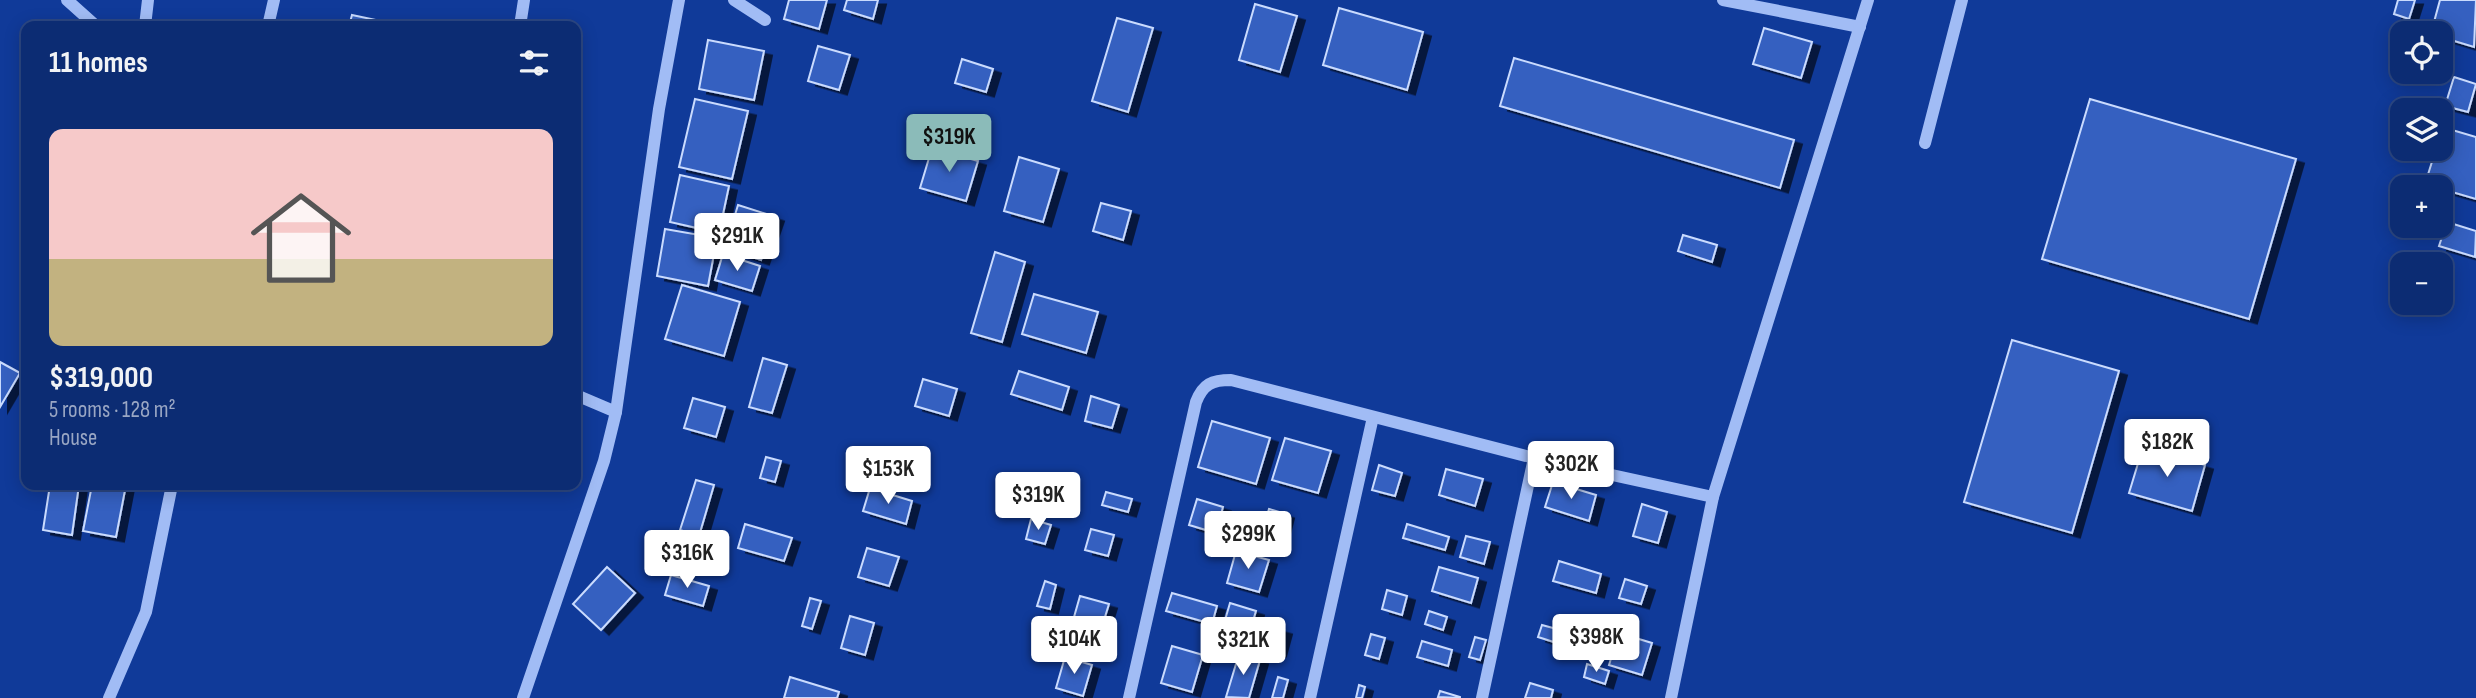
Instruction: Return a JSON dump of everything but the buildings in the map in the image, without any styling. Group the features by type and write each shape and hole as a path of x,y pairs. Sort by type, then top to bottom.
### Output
{"street":[{"path":"67,0 90,21"},
{"path":"146,21 148,0"},
{"path":"269,21 274,0"},
{"path":"521,21 524,0"},
{"path":"523,698 604,461 616,412 659,109 679,0"},
{"path":"734,0 765,20"},
{"path":"1723,0 1860,27"},
{"path":"1671,698 1713,497 1868,0"},
{"path":"1925,143 1962,0"},
{"path":"1129,698 1201,389 1209,383 1231,380 1534,457 1713,497"},
{"path":"581,397 616,412"},
{"path":"1310,698 1373,417"},
{"path":"1482,698 1534,457"},
{"path":"108,698 146,612 171,490"}]}
